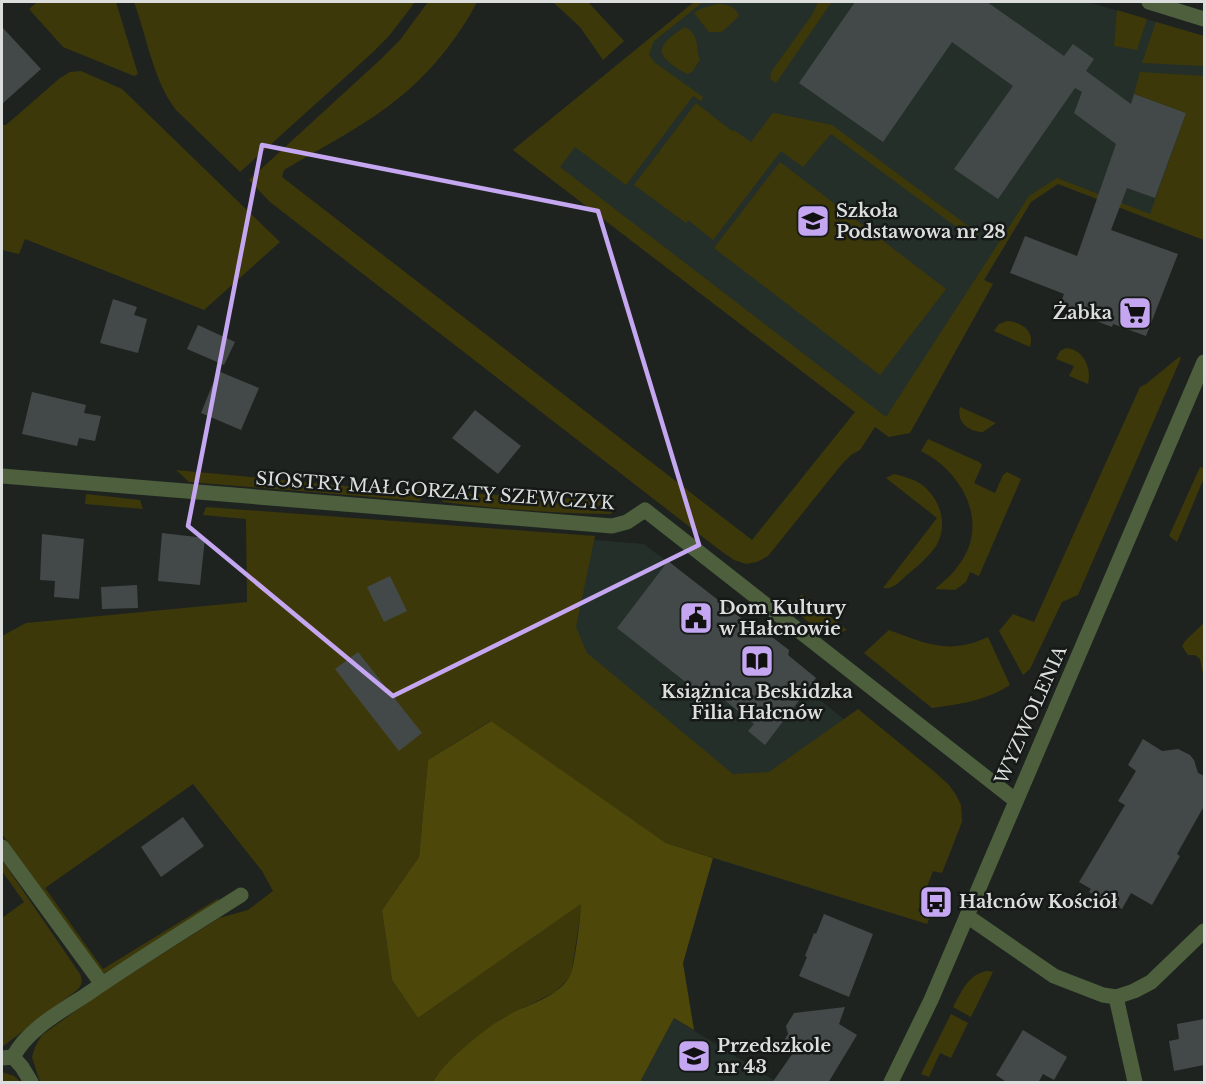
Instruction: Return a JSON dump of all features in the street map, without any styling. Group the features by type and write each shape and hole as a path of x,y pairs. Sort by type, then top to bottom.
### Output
{"street":[{"path":"1149,2 1204,19"},
{"name":"WYZWOLENIA","path":"891,1083 931,1000 1204,364"},
{"name":"SIOSTRY MAŁGORZATY SZEWCZYK","path":"2,476 612,526 627,522 645,510 1015,801"},
{"path":"2,847 102,984"},
{"path":"31,1083 22,1067 7,1058 39,1026 242,895"},
{"path":"967,916 1054,976 1103,995 1116,997 1151,982 1204,931"},
{"path":"1116,997 1135,1083"}],"highlighted area":[{"path":"262,145 598,211 699,545 393,696 188,526"}],"shaded area":[{"path":"37,2 116,2 138,74 134,76 63,47 29,9"},
{"path":"134,2 415,2 389,36 372,53 240,172 176,110 168,98 156,72"},
{"path":"428,2 477,2 462,28 423,77 387,108 284,170 282,177 752,540 855,412 513,150 694,2 703,2 654,41 649,54 654,62 703,97 701,101 693,96 626,185 575,147 560,167 886,417 1029,196 1057,178 1150,214 1186,113 1134,94 1140,72 1204,76 1204,240 1058,184 1031,202 984,280 993,284 910,433 889,437 875,427 860,450 842,464 768,556 757,562 746,564 734,560 717,548 270,202 249,180 381,59 400,40"},
{"path":"553,2 588,2 624,41 603,60 580,27"},
{"name":"Szkoła Podstawowa nr 28","path":"694,2 1088,2 1204,36 1204,240 1058,184 1031,202 889,437 513,150"},
{"path":"818,2 831,3 776,83 770,79 771,72 812,15"},
{"path":"717,4 730,6 739,16 722,32 709,32 694,13"},
{"path":"1117,10 1147,19 1137,50 1114,46"},
{"path":"1156,22 1204,36 1204,66 1142,63"},
{"path":"685,27 695,37 700,60 692,72 687,74 669,62 662,51 667,40"},
{"path":"81,71 122,89 280,242 204,310 25,239 19,254 2,250 2,125 6,125 60,78 70,72"},
{"path":"696,103 732,131 734,130 751,142 774,113 832,125 979,234 974,240 831,134 803,167 781,151 713,240 688,220 686,223 634,185"},
{"path":"780,162 946,289 880,375 714,248"},
{"path":"1007,321 1018,323 1026,328 1031,336 1030,347 994,331 999,324"},
{"path":"1066,348 1082,356 1088,366 1088,384 1069,376 1074,366 1056,359 1060,351"},
{"path":"1179,357 1181,358 1078,595 1062,602 1030,669 1023,675 999,631 1013,614 1034,622 1140,387"},
{"path":"960,407 996,423 983,432 973,430 962,422"},
{"path":"928,439 979,462 982,465 974,483 995,493 1003,475 1007,472 1021,479 979,576 970,572 966,582 955,590 935,589 956,569 968,550 972,533 972,517 968,501 960,486 936,460 921,451"},
{"path":"1204,466 1204,478 1177,542 1169,536 1200,467"},
{"path":"176,470 377,489 426,491 420,501 189,482"},
{"path":"894,474 915,481 928,490 938,504 942,529 936,546 927,557 896,585 883,588 937,518 886,478"},
{"path":"437,492 602,500 613,509 611,514 506,509 443,502"},
{"path":"86,494 140,500 143,509 85,504"},
{"path":"206,507 595,536 576,627 587,653 733,774 769,772 858,709 949,785 961,805 962,822 942,873 933,871 918,911 930,917 927,924 666,843 490,721 428,760 419,857 382,910 392,980 418,1018 582,903 571,976 555,992 501,1019 437,1075 433,1082 40,1082 32,1057 42,1035 102,992 219,918 248,910 273,891 262,871 193,784 45,888 103,969 219,898 217,904 103,974 100,973 2,834 2,636 26,623 247,602 246,519 203,515"},
{"path":"371,522 644,544 763,635 768,634 789,650 789,656 816,678 808,690 922,783 888,912 713,858"},
{"path":"802,594 847,630 839,633 824,632 812,625 792,606"},
{"path":"1204,623 1204,679 1200,659 1195,655 1188,655 1182,646"},
{"path":"889,630 938,646 961,645 988,637 1010,685 982,698 932,708 864,653"},
{"path":"491,721 666,843 713,858 683,963 694,1030 674,1018 640,1082 433,1082 463,1048 483,1032 509,1015 548,997 564,984 572,972 579,930 581,904 418,1018 392,980 382,910 419,857 428,760"},
{"path":"2,860 82,980 75,992 2,1047 2,918 24,902 2,871"},
{"path":"981,972 993,972 971,1017 953,1007 971,979"},
{"path":"951,1014 968,1023 951,1058 940,1053 929,1077 921,1074"},
{"name":"Przedszkole nr 43","path":"674,1018 777,1082 640,1082"},
{"path":"2,1072 14,1076 21,1082 2,1082"}],"building":[{"path":"855,2 987,2 1064,56 1073,44 1094,59 1086,71 1131,104 1134,94 1186,113 1155,198 1127,188 1111,230 1178,254 1146,336 1113,324 1112,327 1059,307 1064,294 1010,273 1025,236 1077,256 1116,144 1074,113 1082,92 1075,88 998,199 954,169 1013,86 952,42 883,142 799,83"},
{"path":"2,27 41,69 2,104"},
{"path":"113,299 137,307 134,315 147,319 138,353 100,343"},
{"path":"198,325 235,342 224,365 187,349"},
{"path":"218,371 259,388 241,430 201,413"},
{"path":"32,392 86,405 84,413 101,416 95,441 79,438 77,446 22,434"},
{"path":"475,410 521,446 498,474 452,438"},
{"path":"162,533 205,538 200,585 158,581"},
{"path":"42,534 84,539 79,599 54,597 55,581 40,580"},
{"path":"668,561 763,635 768,634 789,650 788,655 816,678 765,745 748,731 754,724 717,694 711,702 617,628"},
{"path":"390,576 407,611 384,622 367,587"},
{"path":"137,585 138,608 102,609 101,587"},
{"path":"358,652 422,733 399,751 335,669"},
{"path":"1143,739 1162,751 1178,749 1190,755 1198,773 1204,776 1204,806 1177,854 1180,856 1152,905 1131,893 1122,909 1089,892 1091,889 1079,882 1125,805 1118,801 1136,771 1128,765"},
{"path":"183,817 204,846 161,877 141,847"},
{"path":"824,914 873,934 849,997 799,976 814,933 816,934"},
{"path":"845,1007 839,1024 857,1035 828,1083 772,1083 795,1050 783,1042 788,1034 786,1026 794,1013"},
{"path":"1204,1019 1204,1065 1174,1071 1169,1041 1179,1039 1177,1024"},
{"path":"1023,1030 1067,1057 1054,1080 1043,1074 1038,1083 1008,1083 996,1075"}],"place":[{"name":"Szkoła Podstawowa nr 28","path":"813,221"},
{"name":"Żabka","path":"1135,313"},
{"name":"Dom Kultury w Hałcnowie","path":"696,618"},
{"name":"Książnica Beskidzka Filia Hałcnów","path":"757,661"},
{"name":"Hałcnów Kościół","path":"936,902"},
{"name":"Przedszkole nr 43","path":"694,1056"}]}
